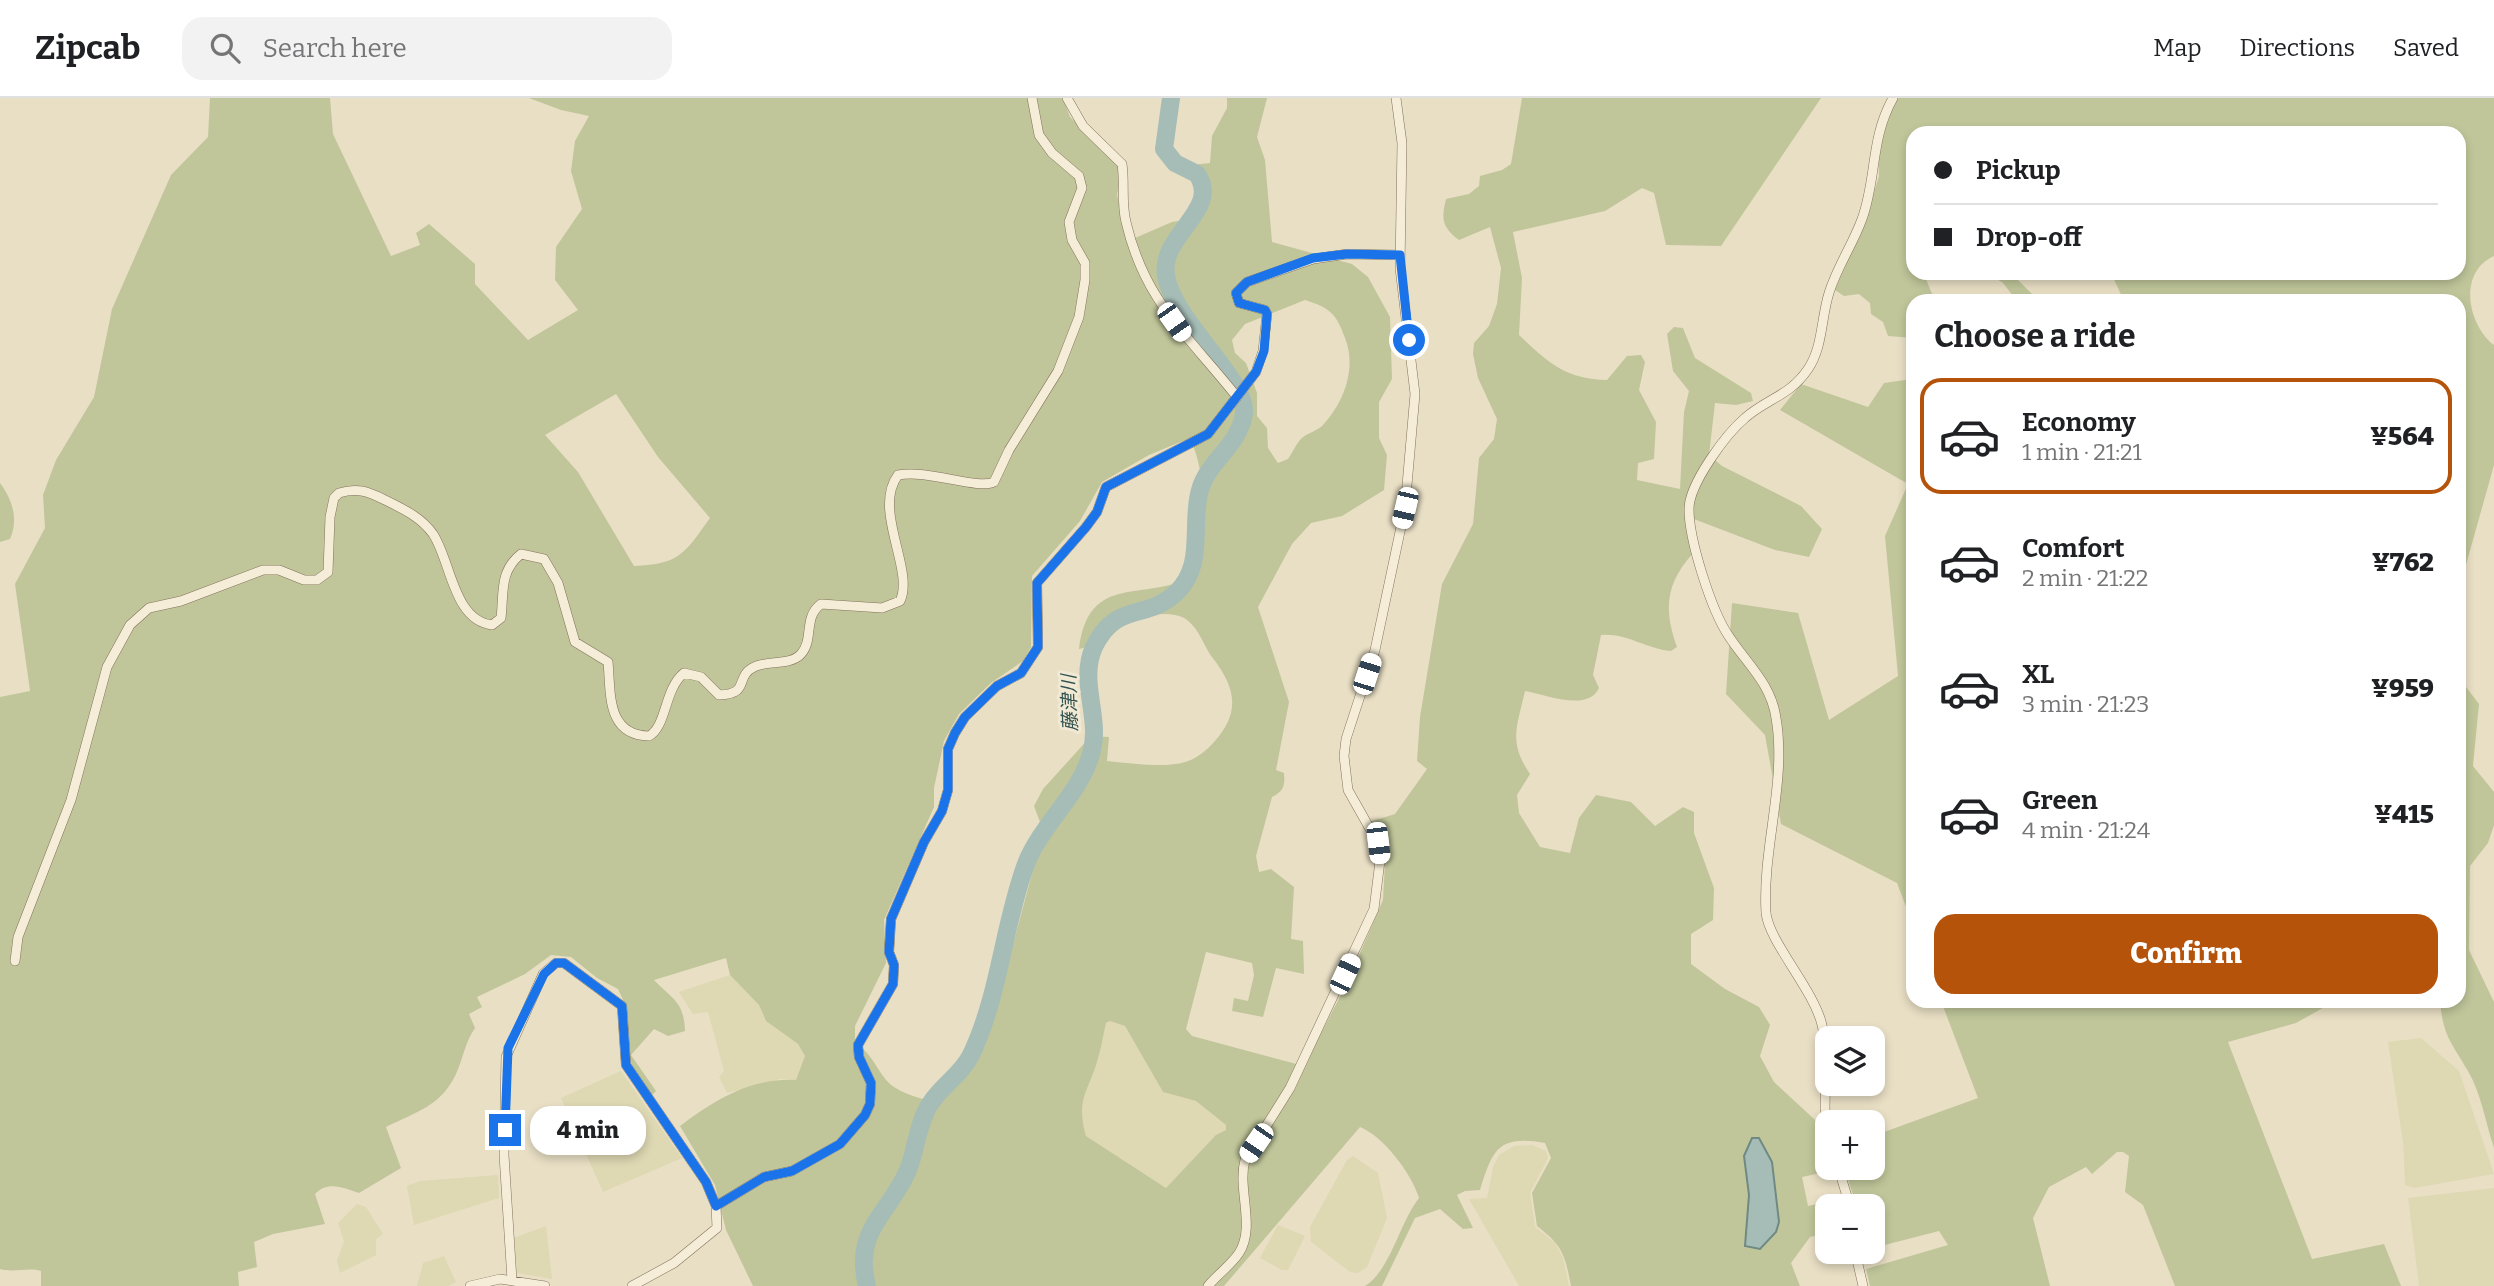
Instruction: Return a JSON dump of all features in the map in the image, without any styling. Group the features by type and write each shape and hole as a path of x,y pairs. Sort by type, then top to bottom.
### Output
{"street":[{"path":"15,961 18,937 71,800 107,667 130,625 149,608 181,601 263,570 279,570 304,580 324,577 328,572 331,506 340,493 365,490 414,515 434,535 470,613 483,624 492,625 501,618 503,583 508,567 514,560 521,554 544,559 558,583 575,642 608,662 614,717 623,728 639,736 649,736 657,729 673,685 684,673 701,677 719,695 733,694 752,668 771,662 791,661 801,654 807,644 809,621 821,604 882,608 900,601 902,583 891,521 892,483 898,475 905,474 935,474 980,485 994,482 1009,450 1058,371 1079,317 1084,263 1072,240 1069,222 1082,188 1079,176 1052,153 1039,135 1032,98"},
{"path":"1067,98 1083,126 1122,164 1125,220 1138,266 1150,290 1237,397"},
{"path":"1208,1286 1239,1253 1242,1243 1245,1229 1241,1172 1245,1160 1290,1088 1374,909 1380,862 1378,843 1348,790 1344,756 1346,739 1375,650 1405,508 1415,394 1400,255 1402,143 1396,98"},
{"path":"1826,1110 1822,1026 1806,989 1771,930 1766,912 1766,865 1777,768 1777,719 1769,691 1715,612 1689,509 1695,485 1725,442 1746,417 1782,396 1798,382 1813,360 1830,289 1863,218 1878,130 1893,98"},
{"path":"716,1206 764,1177 792,1171 840,1144 865,1115 870,1104 871,1083 859,1057 858,1045 893,984 894,965 889,952 891,919 924,842 942,811 948,790 948,749 955,733 965,717 997,686 1021,673 1038,647 1037,583 1097,512 1106,487 1195,443 1221,419 1256,372 1261,360 1267,314 1265,310 1239,303 1236,293 1239,288 1247,282 1313,258 1347,254 1400,255"},
{"path":"512,1280 504,1155 506,1058 544,974 556,963 564,963 622,1006 626,1065 706,1182 716,1206 717,1228 674,1263 632,1286"},
{"path":"1858,1264 1863,1286"},
{"path":"470,1286 512,1280 545,1286"}],"shaded area":[{"path":"730,975 759,1005 766,1021 798,1044 805,1056 796,1080 780,1079 727,1093 719,1077 724,1071 708,1012 693,1014 679,992"},
{"path":"1110,1021 1125,1026 1163,1092 1196,1101 1226,1125 1226,1131 1166,1188 1086,1136 1080,1115 1082,1097 1097,1063 1106,1023"},
{"path":"2421,1038 2459,1071 2494,1174 2414,1188 2405,1185 2403,1142 2388,1042"},
{"path":"621,1071 682,1158 603,1192 561,1098"},
{"path":"1532,1145 1546,1151 1548,1158 1530,1193 1535,1227 1555,1243 1563,1258 1569,1286 1519,1286 1469,1199 1487,1198 1493,1167 1499,1155 1514,1146"},
{"path":"1353,1156 1378,1173 1387,1218 1367,1267 1358,1273 1350,1272 1311,1242 1310,1227 1347,1160"},
{"path":"498,1175 499,1198 414,1225 407,1186 420,1181"},
{"path":"2494,1188 2494,1286 2419,1286 2408,1198"},
{"path":"357,1204 366,1207 383,1234 376,1239 376,1255 340,1273 337,1261 344,1241 338,1223"},
{"path":"1278,1225 1305,1236 1288,1270 1282,1270 1260,1258"},
{"path":"546,1226 552,1279 517,1273 514,1238"},
{"path":"444,1256 456,1282 448,1286 417,1286 423,1263"}],"green space":[{"path":"210,98 330,98 333,134 391,256 420,245 416,233 429,224 475,264 475,284 528,340 578,310 555,280 556,247 582,209 571,171 575,141 589,116 561,110 529,98 1063,98 1070,117 1118,163 1121,172 1117,195 1128,241 1172,222 1184,220 1195,201 1193,165 1210,163 1212,136 1227,108 1227,98 1267,98 1257,137 1265,160 1272,242 1352,264 1368,277 1390,317 1392,379 1379,402 1379,438 1387,455 1384,490 1342,516 1311,523 1292,544 1258,607 1289,702 1276,770 1284,773 1284,785 1279,793 1272,797 1256,856 1259,872 1271,869 1294,887 1291,939 1303,941 1304,974 1276,968 1263,1017 1232,1011 1234,998 1248,1001 1254,975 1252,963 1206,952 1186,1029 1192,1036 1304,1066 1346,985 1383,900 1386,844 1369,822 1395,814 1427,769 1417,761 1420,717 1442,584 1473,524 1479,458 1494,439 1497,419 1478,378 1473,354 1474,343 1489,326 1497,304 1501,268 1490,227 1459,240 1449,231 1443,217 1446,199 1469,194 1479,186 1480,176 1502,170 1511,164 1522,98 1821,98 1721,246 1666,245 1654,193 1642,188 1605,211 1513,232 1522,278 1519,335 1558,367 1592,379 1607,380 1627,356 1641,355 1645,362 1639,390 1656,422 1654,459 1638,463 1637,480 1680,489 1684,412 1689,391 1673,371 1667,334 1674,327 1683,328 1695,358 1751,393 1753,401 1736,405 1715,403 1709,455 1722,466 1801,506 1822,529 1809,557 1775,550 1686,516 1694,552 1673,585 1669,608 1677,647 1671,651 1662,650 1619,636 1601,635 1593,675 1599,688 1594,695 1577,701 1525,691 1516,734 1519,753 1530,774 1517,795 1519,813 1540,847 1570,853 1579,818 1596,795 1631,802 1655,826 1683,807 1694,812 1694,833 1714,888 1713,920 1691,934 1691,964 1725,989 1759,1007 1770,1025 1760,1056 1774,1082 1815,1120 1815,1174 1802,1177 1808,1206 1815,1204 1815,1236 1810,1237 1791,1263 1800,1286 1571,1286 1562,1252 1537,1226 1532,1193 1551,1158 1545,1143 1517,1141 1500,1148 1494,1155 1480,1190 1465,1191 1457,1195 1473,1228 1463,1229 1440,1209 1415,1218 1382,1286 1365,1286 1374,1279 1388,1258 1419,1198 1396,1157 1378,1139 1360,1127 1224,1286 753,1286 726,1230 715,1185 680,1126 734,1092 779,1080 796,1080 805,1056 798,1044 766,1021 759,1005 730,975 726,958 654,980 679,1007 685,1031 668,1036 654,1029 631,1055 656,1091 652,1095 630,1066 624,1002 618,989 597,978 571,957 551,955 525,974 477,997 482,1007 469,1014 475,1028 450,1085 427,1107 386,1127 401,1168 359,1193 336,1186 320,1190 315,1194 325,1224 273,1234 254,1242 257,1267 238,1272 239,1286 41,1286 41,1271 0,1269 0,697 30,691 15,584 45,528 43,495 56,460 94,397 112,309 171,175 208,137","holes":["1305,300 1321,306 1335,317 1342,330 1350,361 1346,385 1330,417 1322,426 1303,437 1288,459 1278,463 1268,448 1267,428 1257,416 1257,393 1246,363 1235,353 1232,340 1245,324","616,394 658,457 710,518 680,555 662,563 634,566 578,472 545,435","1190,438 1196,454 1203,507 1193,576 1174,584 1121,593 1107,599 1094,608 1085,625 1079,649 1106,643 1121,621 1162,614 1178,615 1197,631 1226,679 1232,700 1228,720 1223,731 1202,753 1188,761 1170,765 1107,761 1109,737 1091,736 1043,789 1034,806 1040,822 1037,855 990,1030 966,1074 938,1103 908,1094 888,1082 855,1041 855,1026 886,963 884,920 934,807 934,788 944,741 959,714 991,683 1023,661 1031,647 1032,576 1080,521 1102,482 1149,455","1110,1021 1125,1026 1163,1092 1196,1101 1226,1125 1226,1130 1216,1135 1166,1188 1086,1136 1082,1105 1097,1062 1106,1023","1759,1138 1772,1162 1779,1222 1745,1246 1749,1195 1744,1156"]},
{"path":"1896,98 2494,98 2494,256 2475,274 2470,299 2478,324 2494,345 2494,465 2466,565 2466,294 2121,294 2114,280 2466,280 2466,126 1906,126 1906,280 1926,280 1932,294 1906,294 1906,337 1888,336 1883,322 1871,314 1870,303 1859,294 1844,296 1835,290 1867,215 1879,176 1878,139"},
{"path":"1998,280 2018,280 2032,294 2012,294"},
{"path":"1906,380 1906,483 1780,410 1801,384 1868,407 1884,383"},
{"path":"0,483 11,502 14,524 10,539 0,542"},
{"path":"1906,489 1906,907 1897,883 1781,824 1765,735 1726,694 1732,603 1798,613 1829,720 1898,676 1885,536"},
{"path":"2466,687 2479,704 2473,766 2494,792 2494,825 2488,843 2470,866 2469,950 2494,1002 2494,1148 2476,1089 2452,1045 2441,1008 2466,1008"},
{"path":"1944,1008 2323,1008 2296,1023 2228,1042 2312,1259 2384,1244 2401,1286 2175,1286 2143,1205 2125,1192 2129,1156 2117,1152 2092,1174 2086,1167 2049,1187 2033,1218 2050,1286 1870,1286 1866,1269 1948,1245 1939,1231 1885,1245 1885,1194 1853,1194 1848,1180 1885,1180 1885,1132 1978,1098"}],"water":[{"path":"1752,1138 1759,1138 1772,1162 1779,1222 1776,1232 1760,1249 1745,1246 1749,1195 1744,1156"}],"waterway":[{"name":"藤津川","path":"867,1286 864,1266 869,1236 908,1170 926,1111 962,1068 981,1032 1026,864 1041,836 1086,769 1094,741 1088,673 1094,647 1112,623 1165,601 1185,582 1194,557 1200,490 1210,470 1237,434 1244,413 1242,400 1234,384 1182,311 1166,276 1166,261 1171,248 1196,211 1202,199 1203,187 1197,174 1175,163 1164,149 1171,98"}],"route":[{"path":"505,1130 508,1048 544,974 556,963 564,963 622,1006 626,1065 706,1182 716,1206 764,1177 792,1171 840,1144 858,1126 870,1104 871,1083 859,1057 858,1045 893,984 894,965 889,952 891,919 924,842 942,811 948,790 948,749 955,733 965,717 997,686 1021,673 1038,647 1037,583 1097,512 1106,487 1208,434 1256,372 1264,351 1267,314 1265,310 1242,306 1236,299 1239,288 1247,282 1313,258 1347,254 1400,255 1409,340"}]}
